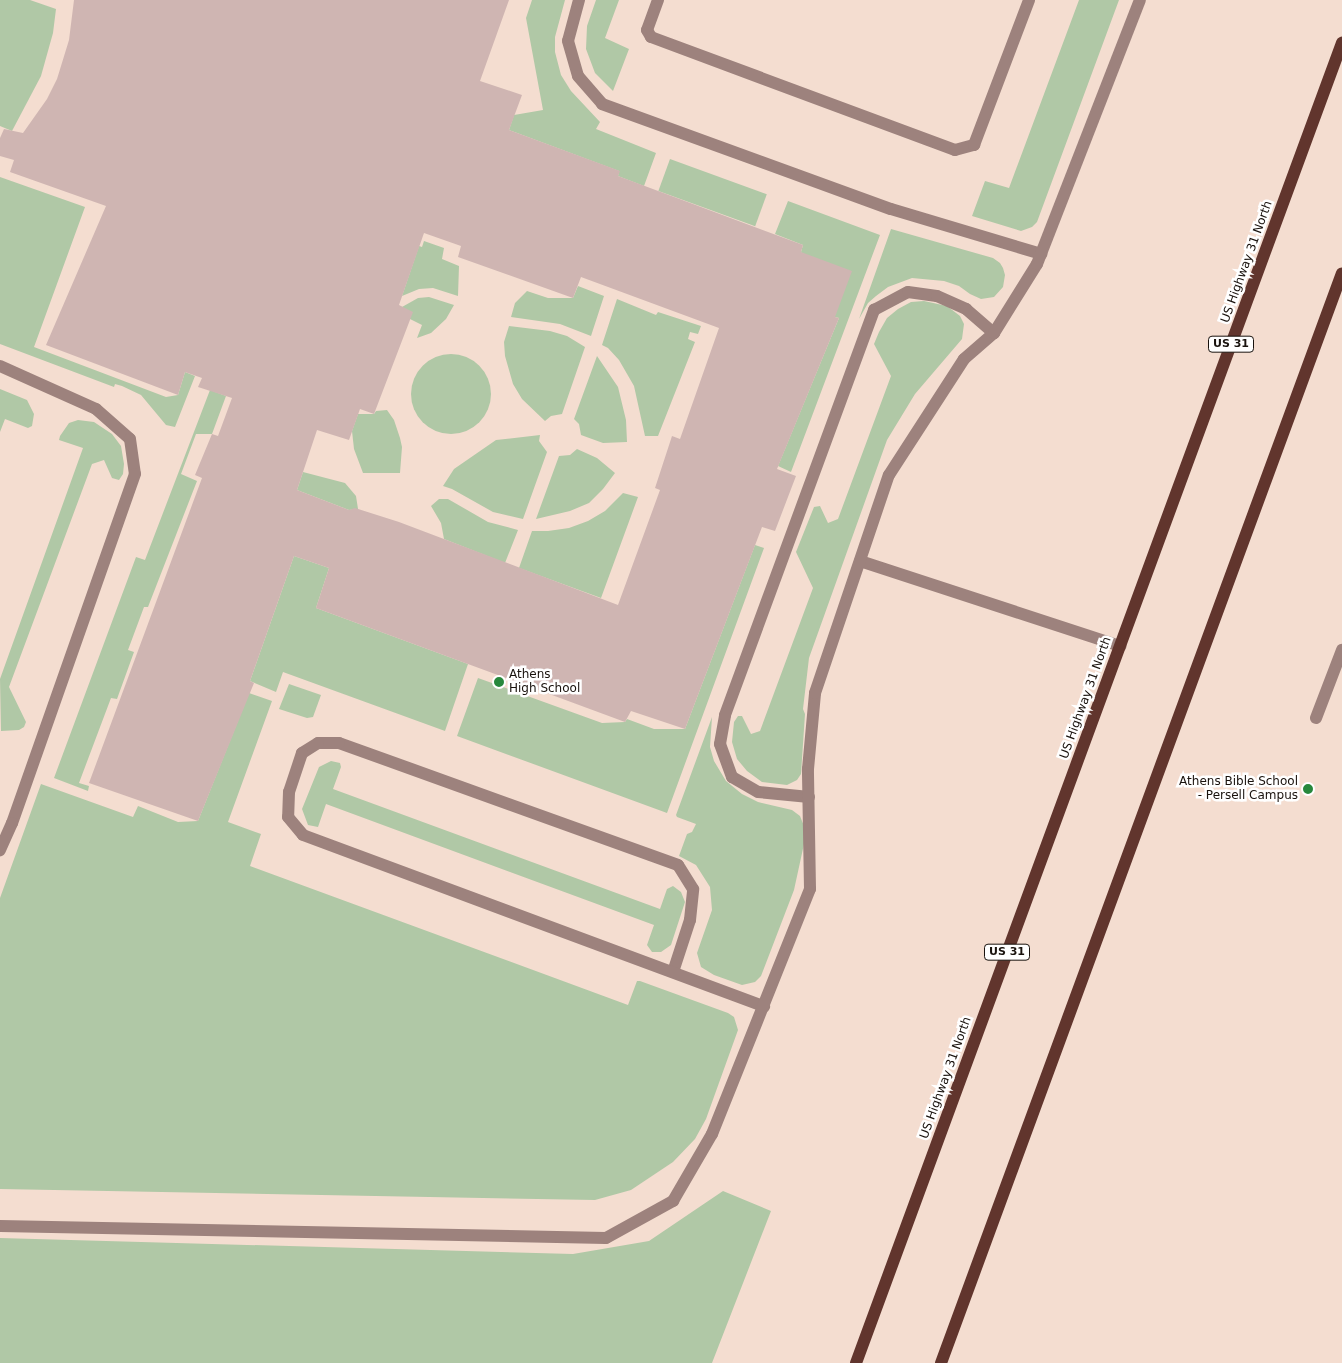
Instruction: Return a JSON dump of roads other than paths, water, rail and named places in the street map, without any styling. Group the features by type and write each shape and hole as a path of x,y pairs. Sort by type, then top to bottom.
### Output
{"main road":[{"name":"US Highway 31 North","path":"856,1363 1342,42"},
{"path":"941,1363 1342,273"}],"lane":[{"path":"578,0 568,41 578,76 602,104 891,209 1041,254"},
{"path":"658,0 647,30 651,37 955,150 974,145 1028,0"},
{"path":"0,1226 606,1238 673,1201 712,1134 810,889 808,769 815,693 889,475 964,360 994,333 1041,254 1140,0"},
{"path":"809,797 758,792 732,777 720,744 725,714 874,310 908,292 937,296 966,309 994,333"},
{"path":"0,366 96,409 130,439 135,474 12,823 0,850"},
{"path":"860,561 1120,646"},
{"path":"1316,718 1342,650"},
{"path":"673,972 690,920 693,889 678,865 339,743 318,743 302,754 289,792 288,818 303,835 764,1006"}],"place":[{"name":"Athens High School","path":"499,682"},
{"name":"Athens Bible School - Persell Campus","path":"1308,789"}]}
